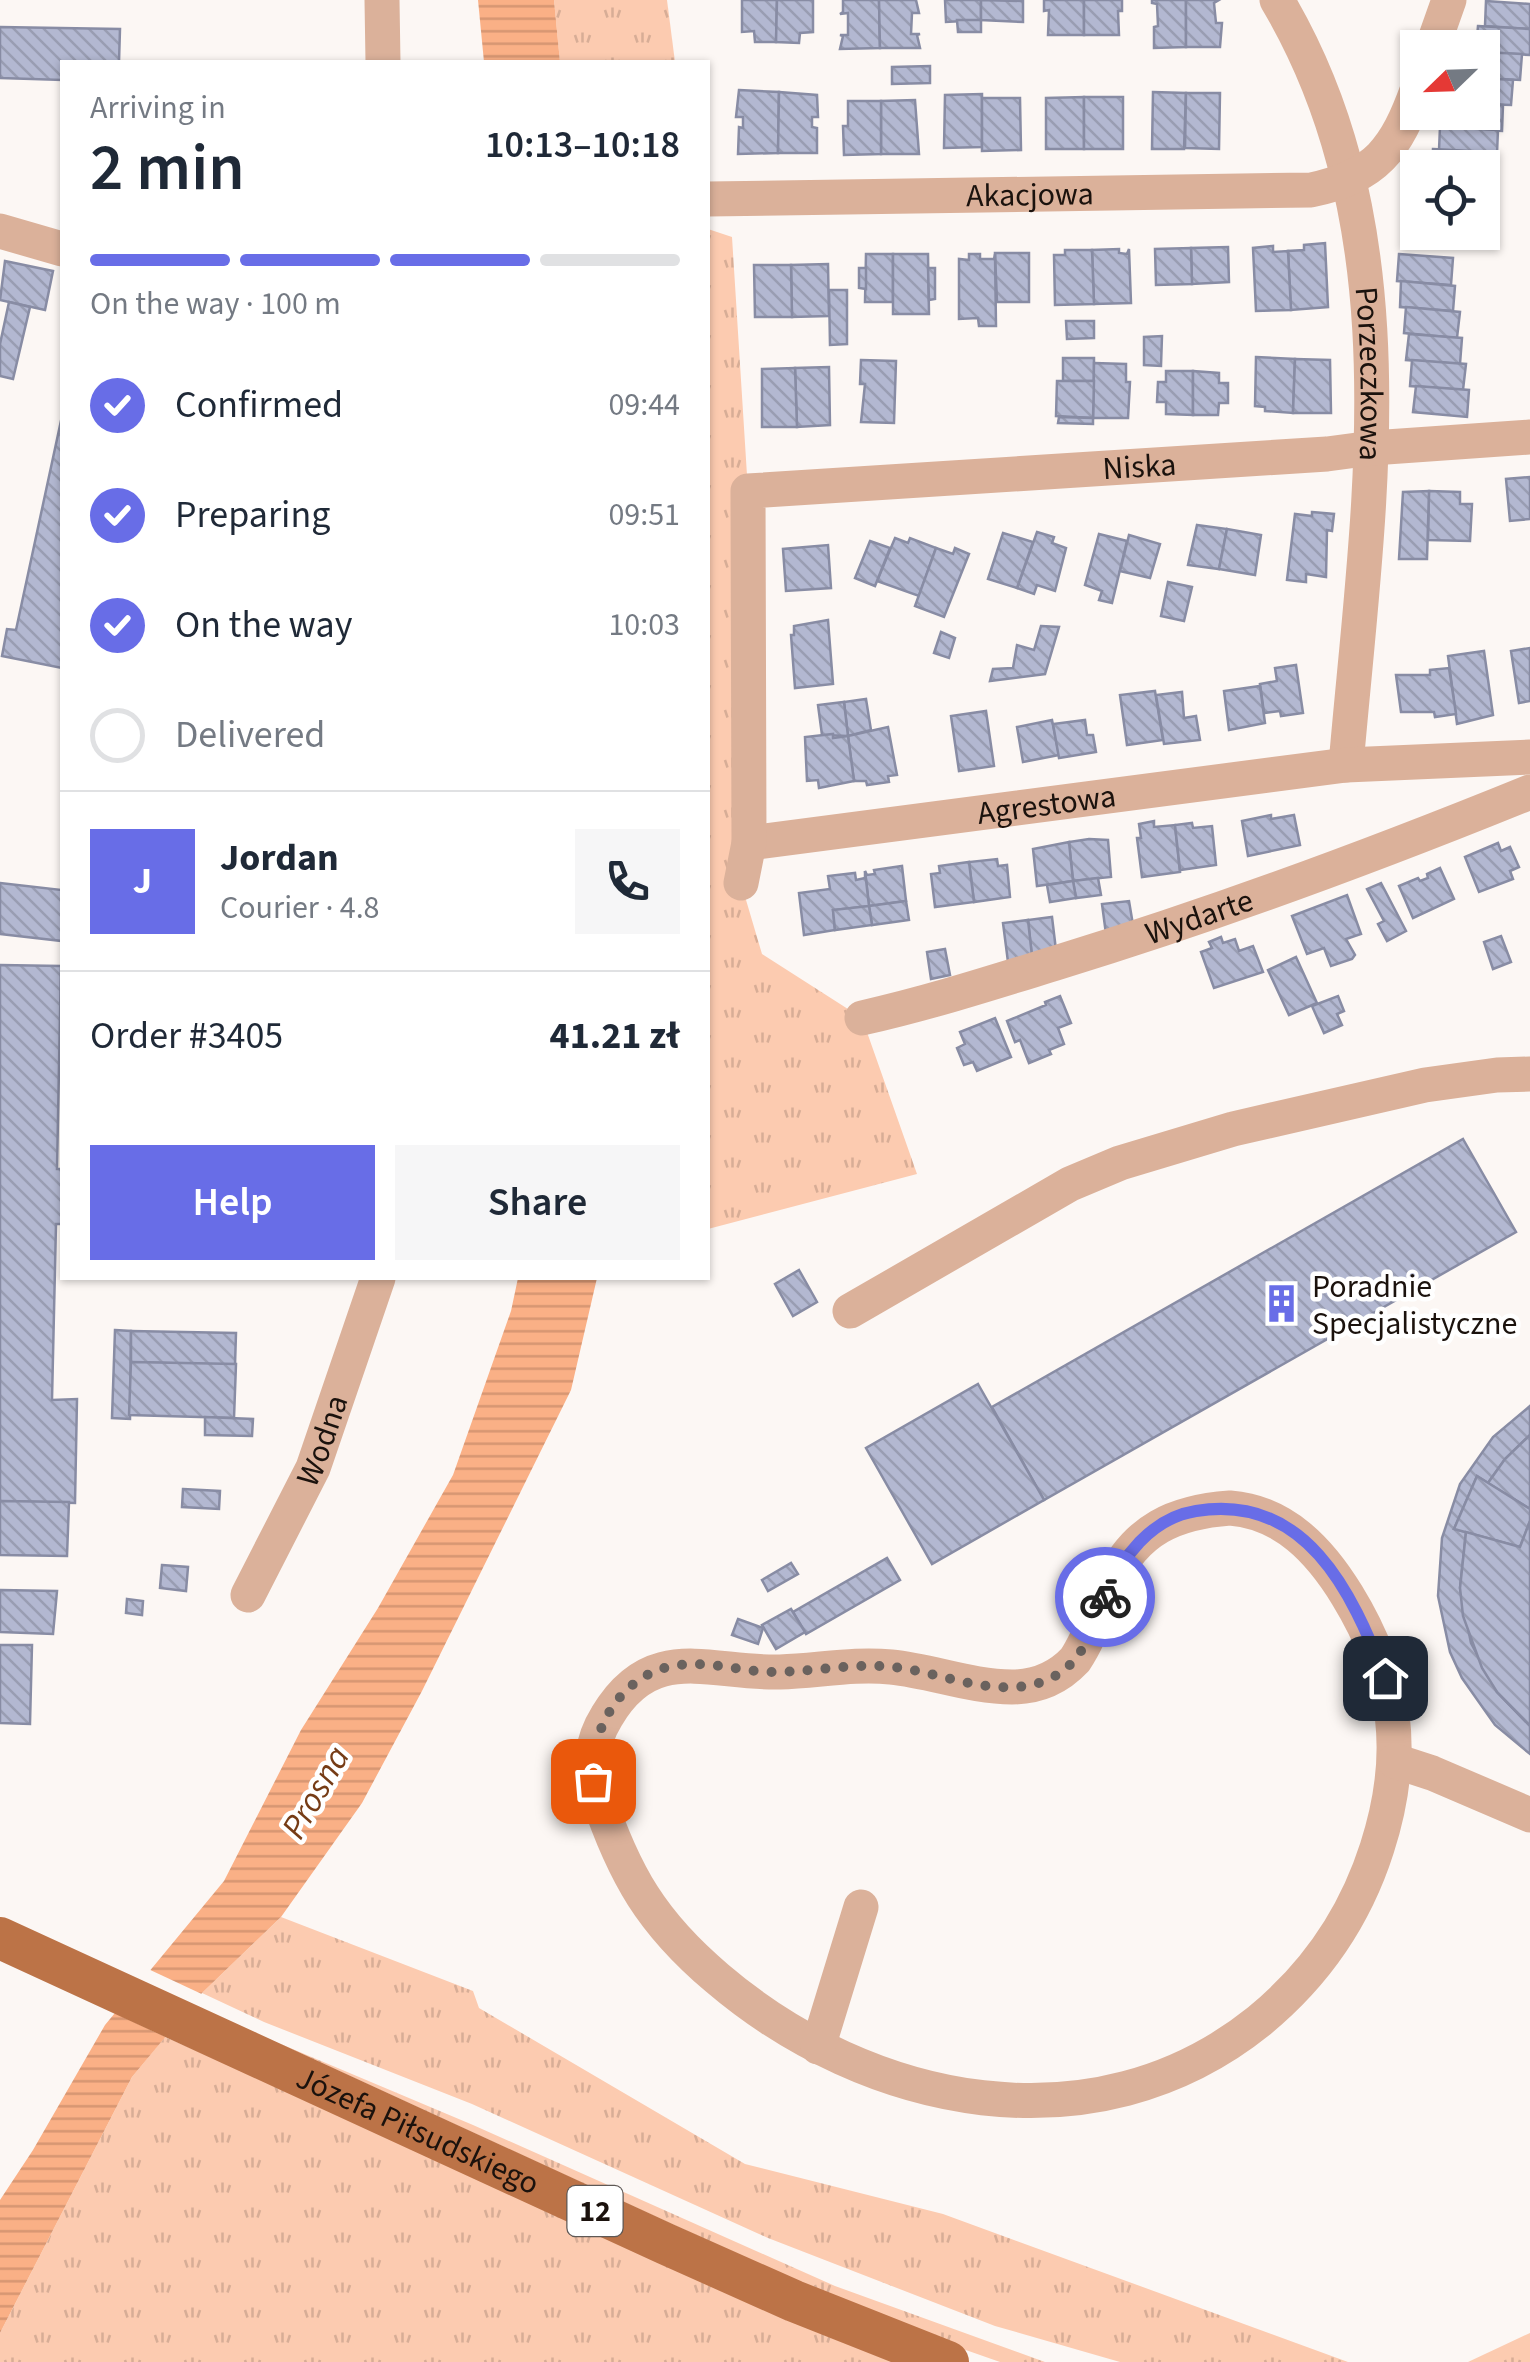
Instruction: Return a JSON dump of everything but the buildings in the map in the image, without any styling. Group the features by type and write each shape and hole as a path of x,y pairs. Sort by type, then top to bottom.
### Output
{"main road":[{"name":"Józefa Piłsudskiego","path":"0,1938 794,2301 948,2362"}],"street":[{"path":"382,0 383,60"},
{"name":"Porzeczkowa","path":"1277,0 1328,101 1349,178 1363,254 1372,343 1372,448 1346,765"},
{"path":"1438,30 1449,0"},
{"path":"1349,178 1387,153 1402,130"},
{"name":"Akacjowa","path":"710,199 1292,192 1349,178"},
{"path":"0,231 60,248"},
{"name":"Niska","path":"749,843 748,491 1530,437"},
{"name":"Agrestowa","path":"749,843 1346,765 1530,757"},
{"name":"Wydarte","path":"862,1018 934,1000 1155,932 1341,866 1530,792"},
{"path":"741,883 749,843"},
{"path":"850,1311 1070,1184 1120,1163 1248,1126 1425,1085 1479,1076 1530,1074"},
{"name":"Wodna","path":"248,1595 313,1468 377,1280"},
{"path":"1248,1510 1271,1517 1298,1535 1331,1570 1362,1621 1385,1678 1394,1715 1395,1761 1390,1798 1372,1864 1348,1918 1313,1969 1270,2012 1194,2062 1152,2080 1108,2094 1046,2101 962,2095 878,2074 818,2047 758,2010 677,1943 642,1899 593,1781 592,1754 610,1711 630,1686 653,1672 680,1665 782,1672 874,1666 997,1686 1042,1682 1075,1660 1118,1570 1151,1532 1190,1512 1248,1510"},
{"path":"1395,1761 1530,1815"},
{"path":"818,2047 861,1907"}],"green space":[{"path":"554,0 667,0 675,60 560,60"},
{"path":"710,230 732,237 748,491 741,883 762,954 862,1018 917,1174 710,1228"},
{"path":"281,1917 473,1991 479,2008 745,2164 943,2214 1348,2362 1120,2362 995,2326 768,2238 472,2104 264,2022 202,1993"},
{"path":"165,2037 904,2362 0,2362 0,2333 132,2077"},
{"path":"276,2042 835,2286 1045,2362 1000,2362 883,2321"},
{"path":"1530,2333 1530,2362 1468,2362"}],"water":[{"path":"478,0 554,0 560,60 484,60"},
{"name":"Prosna","path":"518,1280 597,1280 571,1390 362,1803 281,1917 202,1993 132,2077 0,2333 0,2200 105,2025 224,1881 301,1730 378,1608 453,1475 511,1311"}],"pier":[{"path":"146,1968 206,1996 170,2039 110,2011"}],"way so far":[{"path":"593,1781 592,1754 610,1711 630,1686 653,1672 695,1664 782,1672 874,1666 979,1684 1028,1686 1055,1676 1075,1660 1105,1597"}],"place":[{"name":"Poradnie Specjalistyczne","path":"1282,1304"}],"route":[{"path":"1105,1597 1126,1557 1164,1522 1206,1510 1260,1512 1298,1535 1331,1570 1362,1621 1385,1678"}]}
